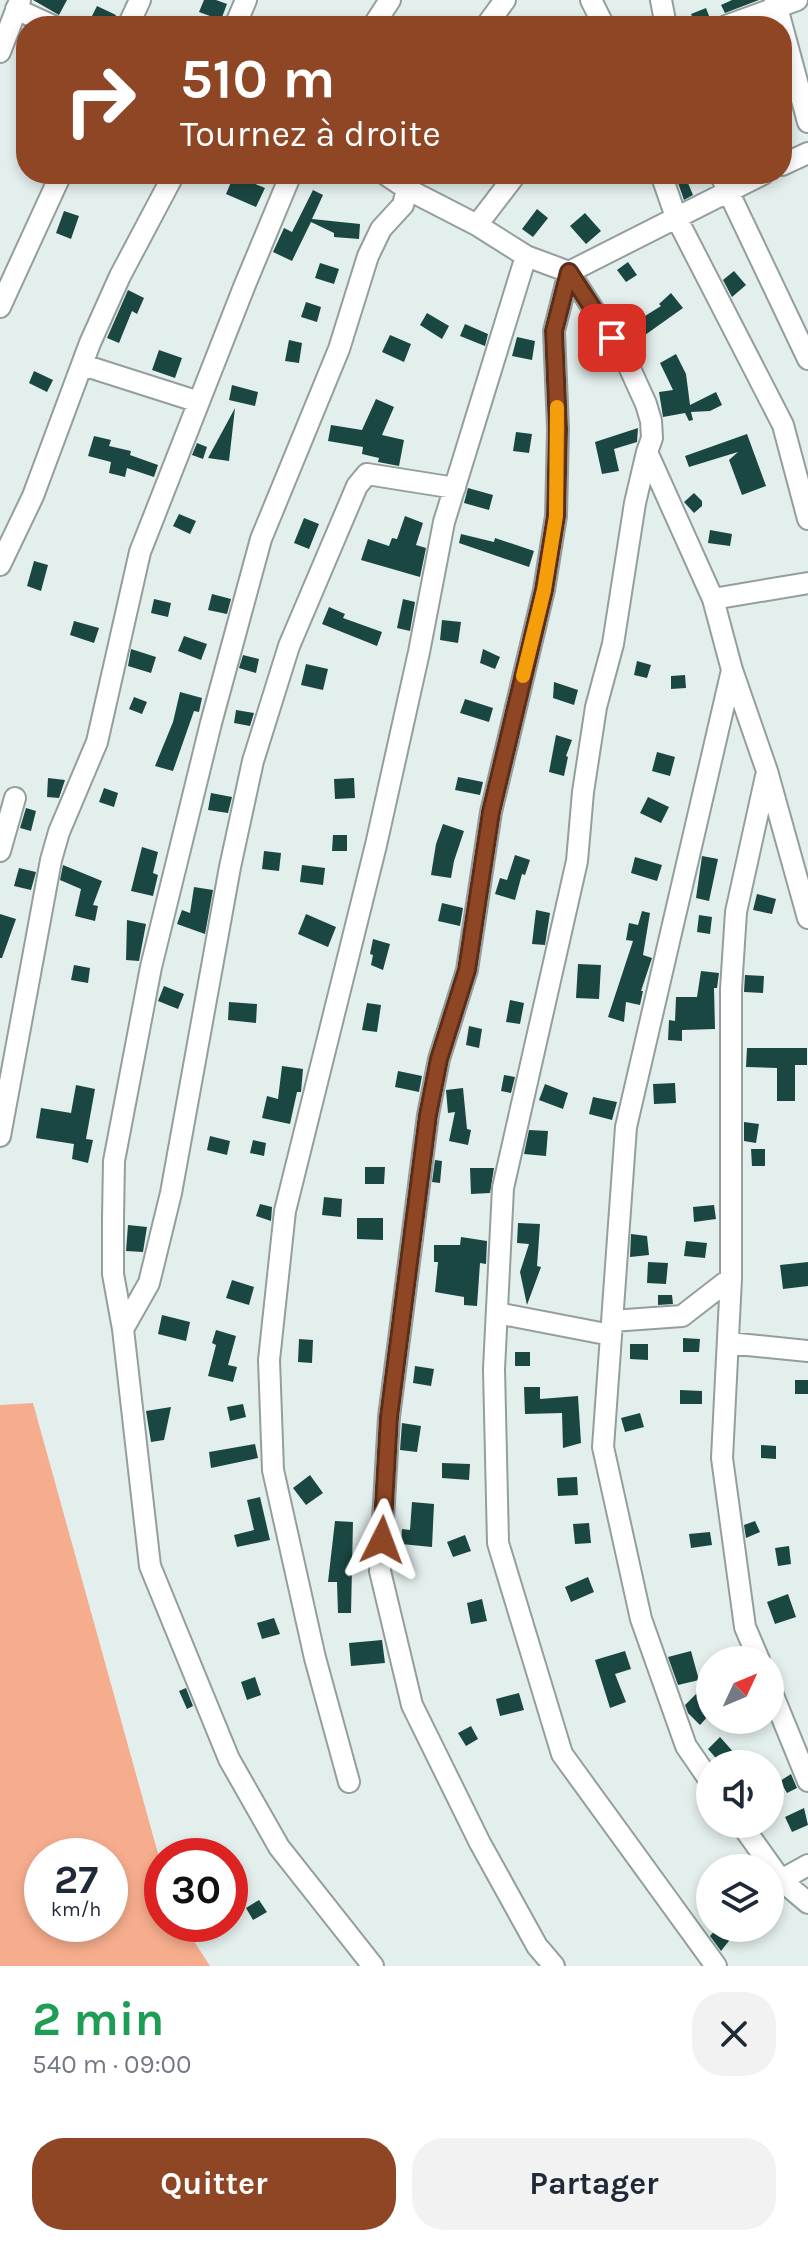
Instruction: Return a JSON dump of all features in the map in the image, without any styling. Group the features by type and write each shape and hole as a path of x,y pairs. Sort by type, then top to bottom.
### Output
{"street":[{"path":"748,16 776,3 797,0"},
{"path":"0,52 18,4 37,16"},
{"path":"792,62 808,122"},
{"path":"0,307 56,184"},
{"path":"0,565 30,505 120,276 169,184"},
{"path":"0,1136 51,860 59,832 97,742 140,552 287,184"},
{"path":"373,1966 279,1847 229,1759 150,1566 123,1329 113,1274 114,1161 151,967 203,753 261,539 339,349 368,256 381,229 403,205 406,184"},
{"path":"409,184 526,256 569,272 626,360 651,421 652,438 635,503 613,644 596,707 583,792 577,861 503,1188 494,1369 498,1543 562,1754 716,1966"},
{"path":"477,225 508,184"},
{"path":"664,184 676,217 783,425 808,519"},
{"path":"554,1966 537,1946 480,1843 412,1705 380,1571 389,1417 428,1115 439,1059 467,970 491,812 544,590 556,516 558,429 554,331 569,272 676,217 720,184"},
{"path":"724,184 808,359"},
{"path":"349,1782 315,1658 273,1470 269,1360 285,1211 376,845 444,522 526,256"},
{"path":"83,365 199,402"},
{"path":"647,452 713,599 732,670 767,771 808,918"},
{"path":"123,1329 149,1283 168,1208 230,867 253,761 289,646 357,486 367,474 455,488"},
{"path":"713,599 808,583"},
{"path":"696,1761 686,1746 641,1619 603,1447 626,1127 732,670"},
{"path":"753,1646 745,1627 722,1458 731,1278 731,989 736,912 767,771"},
{"path":"0,851 15,798"},
{"path":"497,1313 612,1328 682,1316 731,1278"},
{"path":"728,1343 808,1351"},
{"path":"784,1722 808,1781"},
{"path":"784,1878 808,1865"},
{"path":"784,1883 808,1903"}],"shaded area":[{"path":"33,1403 154,1838 144,1838 144,1942 195,1942 210,1966 0,1966 0,1405"}],"building":[{"path":"33,0 67,0 59,15"},
{"path":"204,0 227,4 222,16 199,12"},
{"path":"732,0 759,0 725,13 721,5"},
{"path":"97,6 116,15 116,16 92,16"},
{"path":"706,8 709,16 692,16"},
{"path":"230,184 255,184 265,188 256,207 226,194"},
{"path":"678,184 688,184 693,195 684,200"},
{"path":"313,190 323,195 312,219 360,224 359,239 334,237 334,233 311,222 292,261 273,252 284,228 292,232"},
{"path":"537,209 548,218 533,237 522,229"},
{"path":"64,211 79,216 71,239 56,233"},
{"path":"585,213 601,231 586,244 570,226"},
{"path":"628,262 637,275 626,282 617,270"},
{"path":"320,263 339,269 334,284 315,278"},
{"path":"734,271 746,285 732,297 723,280"},
{"path":"128,290 144,298 137,314 132,311 119,343 107,338"},
{"path":"671,293 683,308 645,335 637,321 661,306 659,304"},
{"path":"306,302 321,307 317,322 301,317"},
{"path":"427,313 449,326 442,339 420,325"},
{"path":"465,324 488,334 485,346 460,336"},
{"path":"390,335 411,344 404,362 382,352"},
{"path":"517,337 535,341 532,360 512,356"},
{"path":"289,340 302,343 299,363 285,361"},
{"path":"159,350 182,358 175,378 152,370"},
{"path":"676,354 686,374 690,405 716,392 722,405 710,411 691,412 693,420 689,421 685,413 663,417 659,392 673,390 660,363"},
{"path":"34,371 53,380 47,392 29,383"},
{"path":"232,385 258,392 255,406 229,400"},
{"path":"376,399 394,407 382,435 404,440 399,466 378,462 379,458 362,454 363,447 328,441 331,425 362,430"},
{"path":"235,408 229,461 208,458"},
{"path":"638,428 637,442 614,449 619,471 602,474 595,442"},
{"path":"516,432 532,434 529,453 513,451"},
{"path":"747,434 766,486 742,495 729,460 738,452 689,467 685,456"},
{"path":"94,436 111,440 109,446 131,451 130,455 158,465 154,477 127,468 125,477 109,473 111,462 88,456"},
{"path":"197,443 207,447 203,459 192,455"},
{"path":"468,488 493,495 489,510 464,503"},
{"path":"694,493 702,501 702,506 694,513 684,502"},
{"path":"179,514 196,521 190,534 173,526"},
{"path":"405,516 423,523 416,545 426,548 420,577 361,560 368,539 389,546 392,538 397,539"},
{"path":"304,518 319,524 309,549 294,543"},
{"path":"710,530 732,534 730,546 708,543"},
{"path":"461,534 494,542 495,538 534,551 529,567 459,543"},
{"path":"34,561 48,565 41,591 27,586"},
{"path":"212,594 231,599 227,614 208,610"},
{"path":"154,599 171,603 168,617 151,613"},
{"path":"403,599 415,602 410,631 397,628"},
{"path":"329,607 345,614 343,618 382,632 377,646 322,624"},
{"path":"442,620 461,622 458,643 440,640"},
{"path":"74,621 99,628 94,643 70,635"},
{"path":"184,636 207,644 201,660 178,651"},
{"path":"131,649 156,657 151,673 128,666"},
{"path":"483,649 500,657 495,669 480,663"},
{"path":"243,655 259,659 256,673 239,668"},
{"path":"637,661 651,665 647,678 634,675"},
{"path":"306,664 328,669 323,690 301,685"},
{"path":"685,675 686,688 671,689 671,676"},
{"path":"554,682 578,690 574,705 553,698"},
{"path":"180,692 202,698 199,712 194,711 173,771 155,766 173,722"},
{"path":"134,697 147,702 142,714 129,709"},
{"path":"465,699 493,708 489,722 460,713"},
{"path":"236,710 254,713 250,726 234,723"},
{"path":"556,735 572,740 564,776 549,772"},
{"path":"657,752 675,757 670,776 652,771"},
{"path":"458,777 483,782 480,795 455,790"},
{"path":"48,778 65,780 59,798 47,797"},
{"path":"354,778 355,798 335,799 334,779"},
{"path":"104,788 118,793 114,807 99,802"},
{"path":"211,793 232,797 228,813 208,810"},
{"path":"648,797 669,807 661,823 640,813"},
{"path":"26,808 36,811 31,831 20,828"},
{"path":"443,824 464,831 451,878 431,875"},
{"path":"333,835 347,835 347,851 332,851"},
{"path":"142,847 158,852 153,873 158,875 153,896 131,891"},
{"path":"264,851 281,853 279,871 262,869"},
{"path":"515,855 530,860 525,875 522,874 515,900 495,894 500,878 507,880"},
{"path":"702,856 718,859 709,901 696,898"},
{"path":"635,857 662,865 657,881 631,873"},
{"path":"63,865 102,881 93,905 98,906 95,921 75,916 81,889 60,880"},
{"path":"302,865 325,868 323,885 300,882"},
{"path":"19,868 36,872 31,890 14,886"},
{"path":"194,887 213,890 205,934 177,924 182,910 190,913"},
{"path":"757,894 776,899 772,914 753,910"},
{"path":"442,903 463,908 460,926 438,921"},
{"path":"536,910 550,913 545,945 532,944"},
{"path":"642,911 650,913 643,955 652,958 641,991 640,1005 626,1002 624,1022 608,1017 633,941 626,940 629,923 638,925"},
{"path":"0,914 16,919 2,958 0,958"},
{"path":"306,914 336,927 328,947 298,934"},
{"path":"699,915 712,917 710,934 697,932"},
{"path":"127,920 146,924 139,961 126,960"},
{"path":"373,939 390,944 383,970 371,965"},
{"path":"578,964 601,965 599,999 576,998"},
{"path":"74,965 90,968 88,983 71,980"},
{"path":"701,971 719,973 717,988 714,988 715,1029 682,1030 682,1041 668,1040 669,1020 675,1021 676,997 697,997"},
{"path":"745,975 764,976 763,993 744,992"},
{"path":"164,986 184,994 178,1009 158,1001"},
{"path":"510,1000 524,1003 520,1024 506,1022"},
{"path":"229,1002 257,1004 256,1023 228,1020"},
{"path":"367,1003 381,1005 377,1032 362,1030"},
{"path":"469,1026 482,1029 479,1048 466,1045"},
{"path":"747,1048 807,1048 807,1065 795,1065 795,1101 777,1101 777,1068 746,1067"},
{"path":"282,1066 303,1069 301,1092 297,1092 290,1124 262,1118 267,1096 278,1099"},
{"path":"398,1071 422,1076 419,1092 395,1087"},
{"path":"504,1075 515,1077 511,1093 501,1091"},
{"path":"675,1083 676,1103 654,1104 653,1084"},
{"path":"545,1084 568,1093 563,1109 539,1100"},
{"path":"76,1085 95,1089 86,1139 93,1140 88,1163 72,1159 74,1144 36,1138 41,1108 71,1113"},
{"path":"463,1088 467,1129 471,1130 468,1145 449,1141 455,1112 448,1113 446,1090"},
{"path":"593,1097 617,1102 612,1120 589,1114"},
{"path":"744,1122 759,1124 756,1143 744,1141"},
{"path":"529,1130 548,1131 546,1156 524,1154"},
{"path":"210,1136 230,1141 227,1155 207,1150"},
{"path":"253,1140 266,1143 264,1156 250,1153"},
{"path":"751,1149 765,1149 765,1166 752,1166"},
{"path":"435,1160 442,1161 440,1183 432,1182"},
{"path":"365,1167 385,1167 384,1184 365,1184"},
{"path":"470,1168 494,1168 490,1193 471,1194"},
{"path":"324,1197 342,1199 341,1217 322,1215"},
{"path":"260,1204 272,1207 271,1221 256,1216"},
{"path":"714,1205 716,1219 694,1222 693,1207"},
{"path":"357,1218 383,1218 383,1240 357,1239"},
{"path":"518,1223 540,1224 537,1266 541,1267 527,1305 520,1272 529,1244 517,1243"},
{"path":"128,1225 147,1227 143,1252 126,1251"},
{"path":"631,1234 647,1236 649,1255 630,1257"},
{"path":"461,1237 487,1241 486,1264 480,1263 477,1306 464,1305 464,1297 435,1292 438,1262 434,1262 434,1245 460,1245"},
{"path":"686,1241 707,1243 705,1258 684,1256"},
{"path":"648,1262 668,1263 666,1284 647,1283"},
{"path":"808,1262 808,1286 783,1289 780,1265"},
{"path":"232,1280 254,1287 249,1305 226,1298"},
{"path":"658,1295 672,1295 673,1304 658,1305"},
{"path":"162,1315 190,1322 186,1341 158,1334"},
{"path":"216,1330 236,1336 228,1365 237,1367 233,1382 208,1376 216,1345 212,1343"},
{"path":"683,1338 700,1339 699,1352 683,1352"},
{"path":"299,1339 313,1340 312,1363 298,1362"},
{"path":"630,1344 648,1344 648,1360 630,1359"},
{"path":"515,1352 530,1352 530,1366 515,1366"},
{"path":"415,1366 434,1369 431,1386 413,1383"},
{"path":"795,1380 808,1380 808,1394 795,1394"},
{"path":"524,1387 540,1387 540,1399 578,1396 581,1443 563,1448 562,1413 525,1414"},
{"path":"680,1390 702,1391 702,1404 680,1404"},
{"path":"243,1404 246,1417 230,1421 227,1407"},
{"path":"171,1407 164,1440 151,1442 146,1411"},
{"path":"640,1413 644,1427 625,1432 621,1418"},
{"path":"402,1423 421,1426 417,1452 400,1450"},
{"path":"255,1444 258,1458 211,1468 209,1452"},
{"path":"761,1445 776,1446 776,1459 761,1458"},
{"path":"442,1463 470,1464 469,1480 442,1478"},
{"path":"310,1475 323,1493 306,1505 293,1488"},
{"path":"577,1477 578,1495 558,1496 557,1478"},
{"path":"260,1497 270,1540 237,1547 234,1535 254,1530 247,1500"},
{"path":"412,1502 434,1504 432,1547 401,1544 402,1529 410,1530"},
{"path":"335,1521 353,1522 351,1613 338,1613 337,1582 328,1582"},
{"path":"755,1521 760,1532 746,1538 744,1525"},
{"path":"589,1523 591,1543 575,1544 573,1524"},
{"path":"710,1532 712,1545 691,1548 689,1534"},
{"path":"465,1535 471,1551 453,1557 447,1542"},
{"path":"789,1546 791,1564 778,1566 775,1548"},
{"path":"588,1577 594,1592 571,1602 565,1587"},
{"path":"788,1594 796,1617 775,1624 767,1602"},
{"path":"482,1599 487,1621 471,1624 467,1603"},
{"path":"274,1618 280,1634 262,1639 257,1623"},
{"path":"382,1640 385,1663 351,1666 349,1643"},
{"path":"625,1651 631,1669 615,1674 626,1702 610,1708 595,1660"},
{"path":"691,1651 696,1681 678,1685 668,1657"},
{"path":"255,1677 261,1695 247,1700 241,1682"},
{"path":"186,1688 193,1706 187,1709 179,1691"},
{"path":"519,1693 524,1710 500,1716 496,1699"},
{"path":"696,1694 696,1721 688,1713 685,1705"},
{"path":"471,1726 478,1739 466,1746 458,1733"},
{"path":"720,1737 732,1750 709,1750"},
{"path":"791,1774 797,1788 787,1793 784,1778"},
{"path":"804,1808 808,1825 792,1832 785,1817"},
{"path":"259,1900 267,1912 253,1920 248,1907"},
{"path":"714,1942 728,1942 721,1951"}],"slow traffic":[{"path":"523,676 544,590 556,516 557,407"}],"route":[{"path":"382,1540 389,1417 428,1115 439,1059 467,970 494,793 544,590 556,516 558,429 554,331 569,272 612,338"}]}
